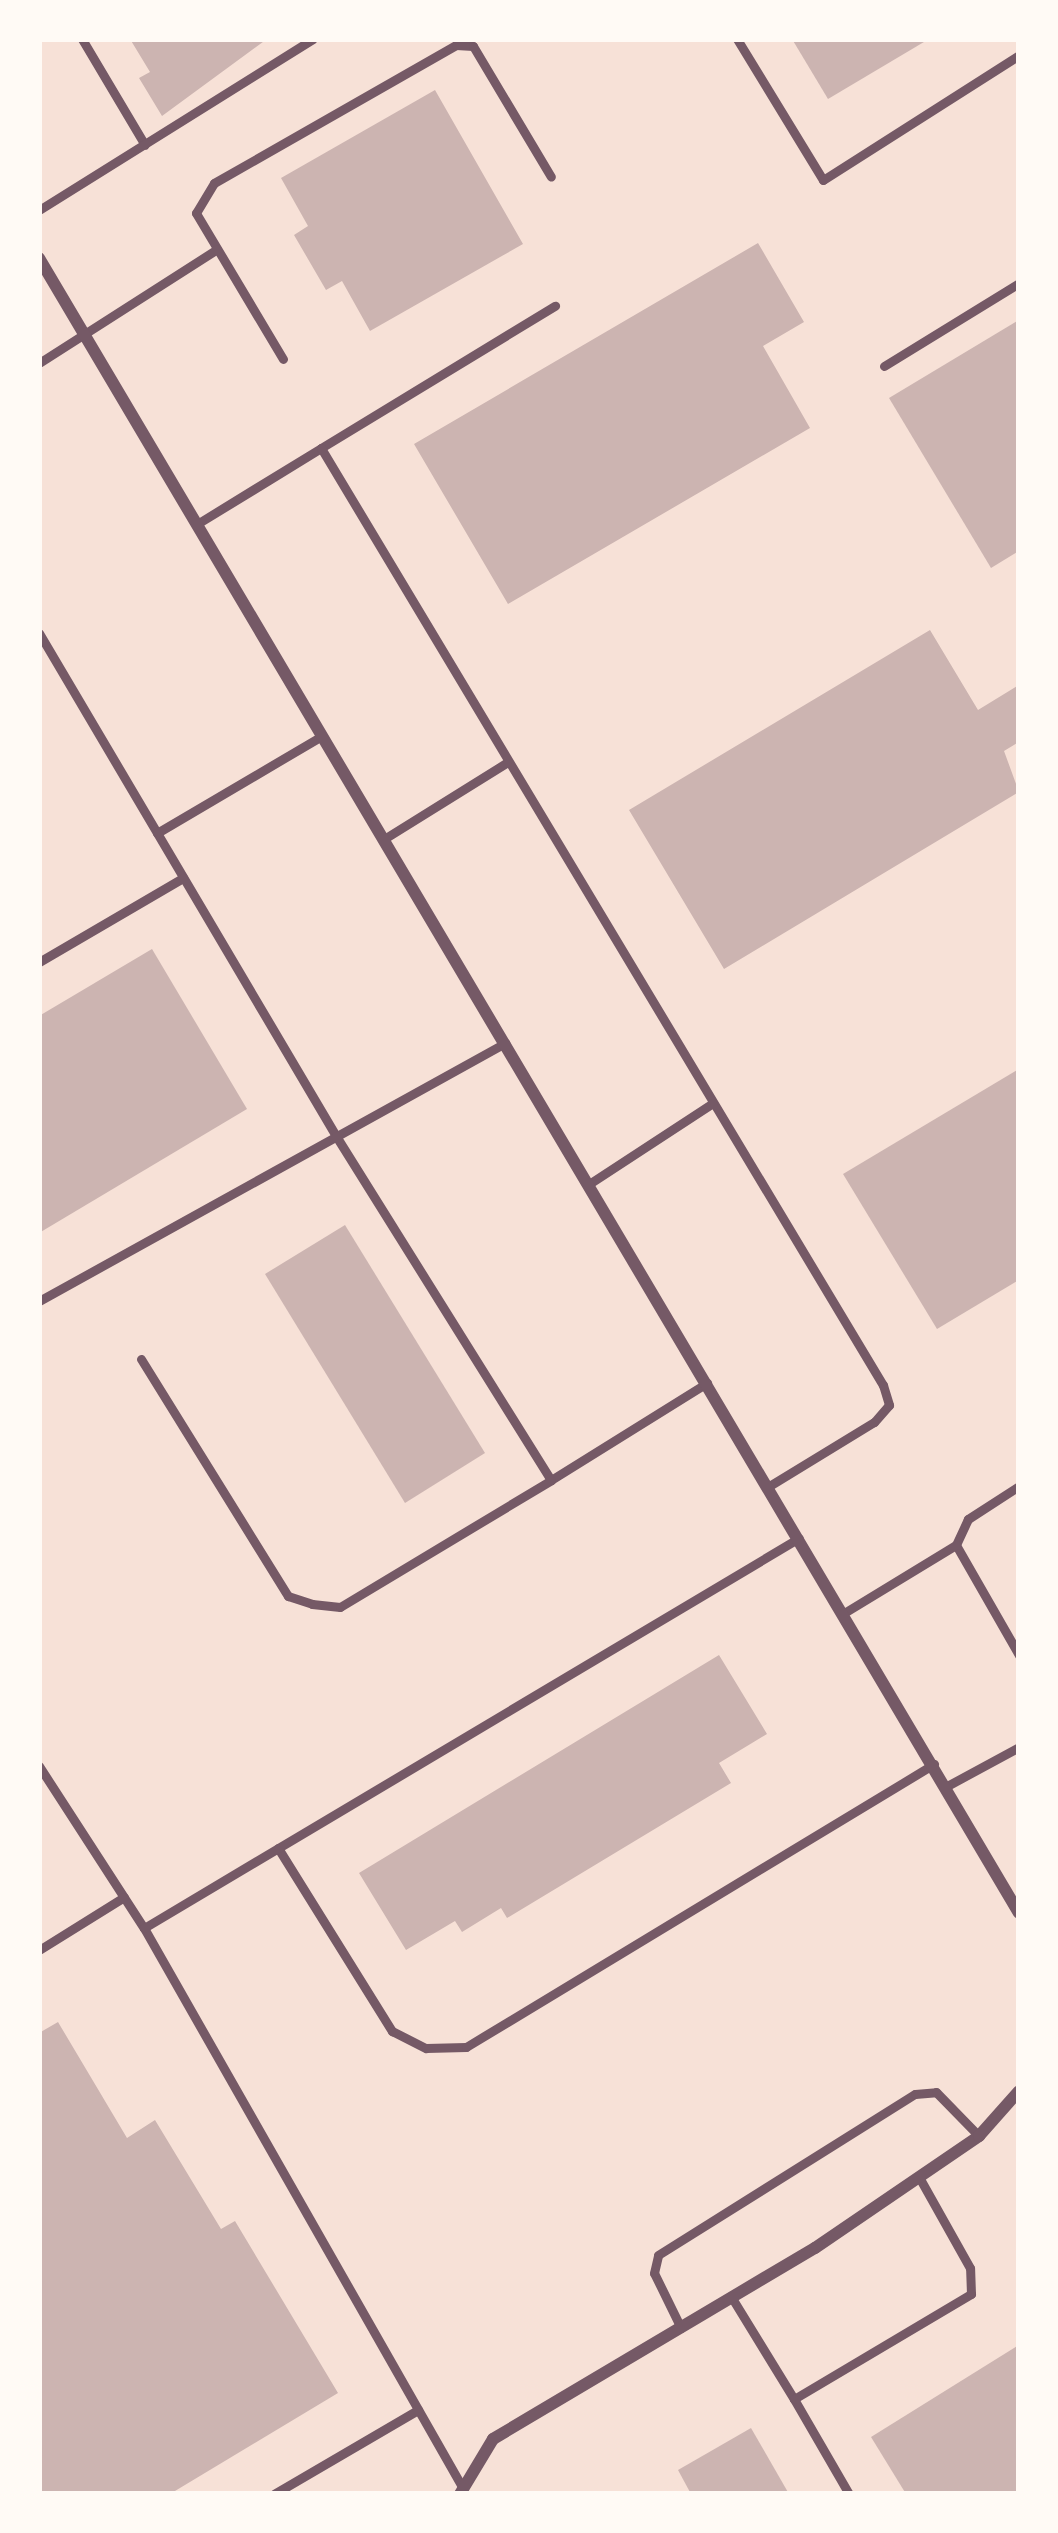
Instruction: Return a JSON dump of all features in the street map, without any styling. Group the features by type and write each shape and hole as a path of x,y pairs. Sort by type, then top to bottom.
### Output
{"street":[{"path":"39,258 1019,1913"},
{"path":"460,2489 481,2452 919,2177 979,2136 1019,2091"}],"lane":[{"path":"82,39 145,145"},
{"path":"39,210 313,39"},
{"path":"737,39 824,180 1019,56"},
{"path":"283,359 196,213 214,184 456,45 473,46 550,177"},
{"path":"39,364 217,249"},
{"path":"884,366 1019,284"},
{"path":"197,524 555,306"},
{"path":"321,448 889,1405 874,1422 769,1486"},
{"path":"39,633 336,1136 551,1480"},
{"path":"157,832 322,736"},
{"path":"384,839 506,763"},
{"path":"39,962 183,878"},
{"path":"39,1301 505,1043"},
{"path":"590,1184 712,1103"},
{"path":"141,1358 288,1596 340,1606 707,1383"},
{"path":"844,1613 956,1545 968,1519 1019,1486"},
{"path":"144,1928 800,1538"},
{"path":"956,1545 1019,1655"},
{"path":"947,1786 1019,1747"},
{"path":"278,1849 392,2031 426,2048 466,2047 934,1764"},
{"path":"39,1766 144,1928 460,2489"},
{"path":"39,1950 124,1897"},
{"path":"681,2328 654,2273 658,2255 915,2094 936,2092 979,2136"},
{"path":"794,2399 970,2294 970,2268 919,2177"},
{"path":"732,2297 849,2494"},
{"path":"274,2494 418,2410"}],"building":[{"path":"130,39 267,39 162,116 139,78 150,72"},
{"path":"792,39 929,39 828,99"},
{"path":"435,90 523,244 370,331 342,281 326,290 294,235 308,226 281,178"},
{"path":"758,243 804,322 763,346 810,428 508,604 414,444"},
{"path":"1019,320 1019,551 991,568 889,398"},
{"path":"930,630 978,710 1019,685 1019,742 1004,751 1019,792 724,969 629,810"},
{"path":"152,949 247,1109 39,1233 39,1016"},
{"path":"1019,1069 1019,1280 937,1329 843,1174"},
{"path":"345,1225 485,1453 405,1503 265,1274"},
{"path":"719,1655 767,1734 719,1763 731,1783 507,1918 501,1908 462,1932 455,1921 406,1950 359,1873"},
{"path":"58,2022 127,2138 155,2120 221,2229 235,2221 338,2393 170,2494 39,2494 39,2033"},
{"path":"1019,2345 1019,2494 906,2494 871,2437"},
{"path":"751,2428 789,2494 691,2494 678,2470"}]}
